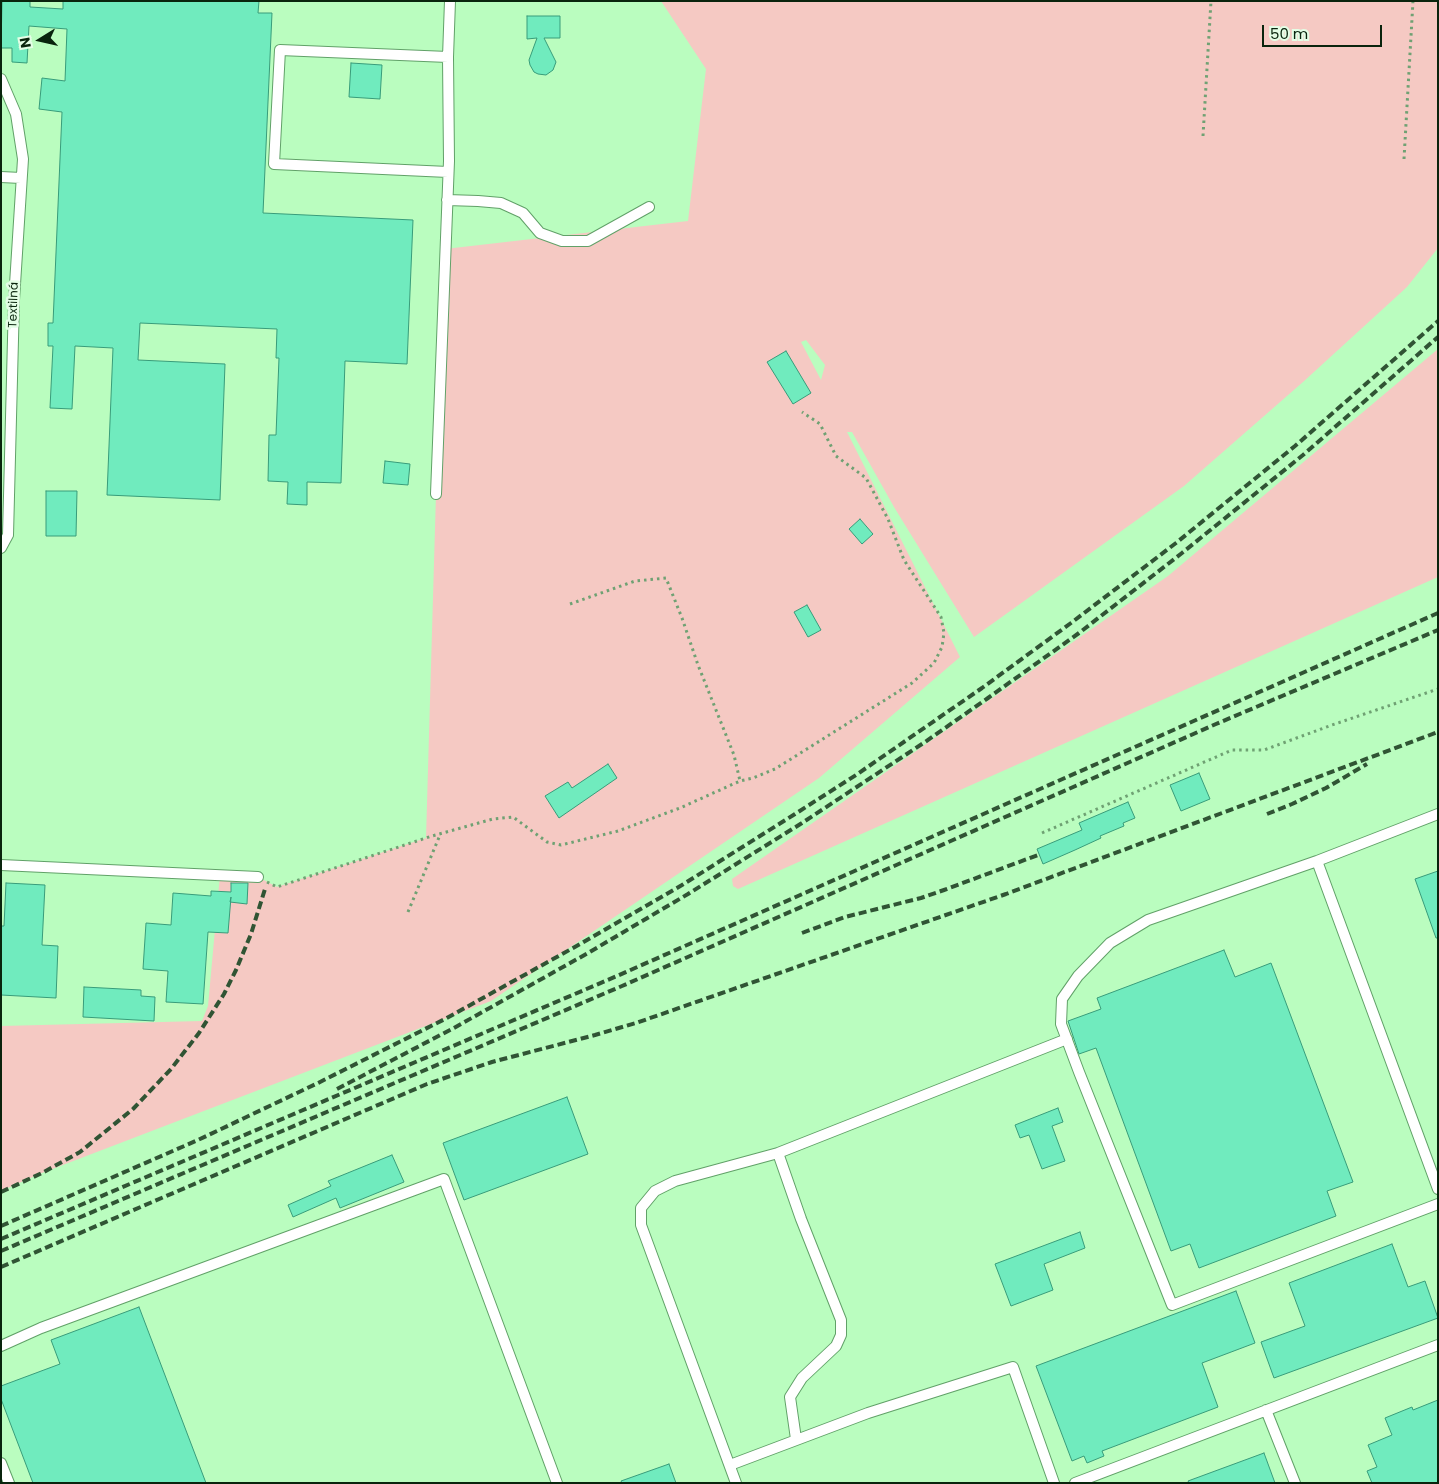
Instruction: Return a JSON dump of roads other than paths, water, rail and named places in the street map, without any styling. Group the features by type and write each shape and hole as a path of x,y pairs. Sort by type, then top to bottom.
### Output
{"lane":[{"path":"436,494 448,172 450,1"},
{"path":"448,57 280,50 274,164 448,172"},
{"name":"Textilná","path":"1,79 16,114 23,159 14,300 8,535 1,548"},
{"path":"1,177 22,178"},
{"path":"447,200 478,200 500,203 523,213 540,233 562,241 588,241 649,207"},
{"path":"1438,814 1317,860 1148,920 1110,943 1078,976 1062,1000 1062,1024 1067,1039 1172,1305 1438,1204"},
{"path":"1317,860 1438,1189"},
{"path":"1,865 258,877"},
{"path":"736,1483 641,1225 641,1208 655,1191 675,1182 778,1153 1067,1039"},
{"path":"778,1153 841,1320 841,1336 836,1346 802,1378 790,1397 796,1439"},
{"path":"1,1346 41,1328 444,1179 557,1483"},
{"path":"1075,1483 1438,1345"},
{"path":"730,1465 868,1413 1013,1367 1054,1483"},
{"path":"1266,1410 1295,1483"},
{"path":"1,1463 9,1483"}],"railway":[{"path":"1,1226 198,1140 318,1083 445,1019 682,885 795,814 856,775 982,688 1176,543 1295,446 1438,321"},
{"path":"337,1089 452,1029 588,953 688,894 802,823 925,742 1079,633 1182,553 1303,455 1438,337"},
{"path":"1,1239 617,976 1438,613"},
{"path":"1,1251 622,986 1216,724 1438,630"},
{"path":"1,1267 427,1084 492,1062 636,1023 1006,894 1438,732"},
{"path":"1267,814 1326,788 1367,764"},
{"path":"802,933 845,917 921,898 1038,855"},
{"path":"1,1192 42,1173 80,1152 133,1109 171,1069 199,1033 224,994 251,934 265,889"}]}
